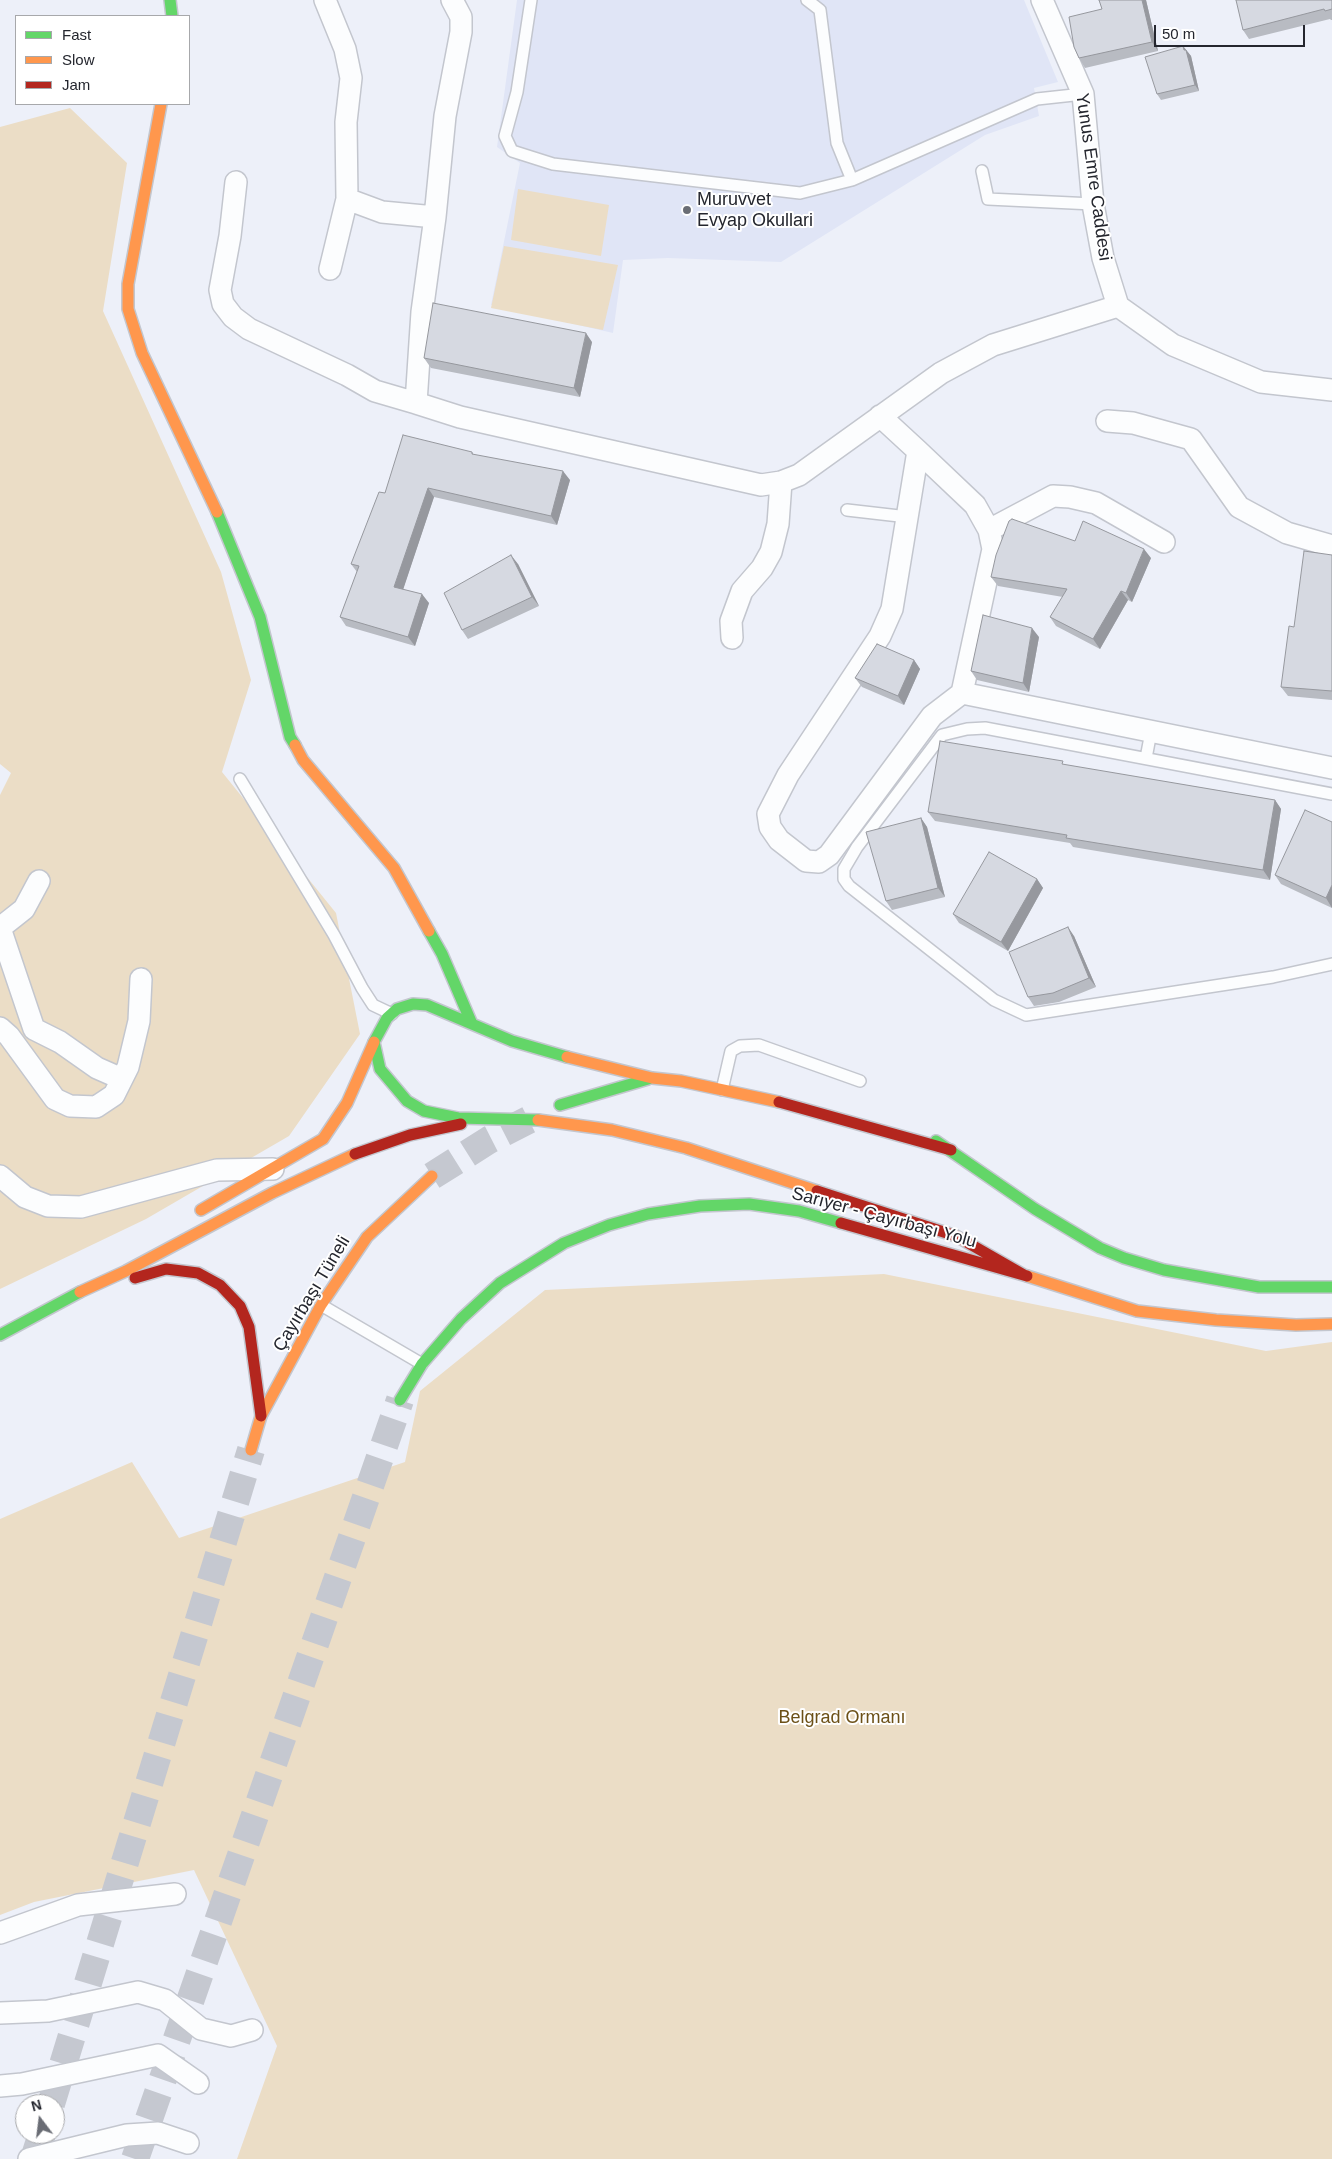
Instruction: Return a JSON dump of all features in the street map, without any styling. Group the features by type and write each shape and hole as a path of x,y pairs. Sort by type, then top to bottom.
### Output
{"main road":[{"path":"170,0 172,15"},
{"path":"161,105 128,284 128,309 133,330 142,353 210,495 260,617 290,737 303,760 394,868 442,954 472,1024"},
{"path":"190,1216 323,1139 347,1103 360,1078 374,1042 392,1014 413,1004 427,1005 522,1044 578,1061 652,1078 681,1081 722,1092 792,1105 951,1150"},
{"path":"374,1042 380,1069 407,1101 424,1111 458,1118 544,1120 612,1130 686,1148 956,1236 1024,1275"},
{"path":"560,1105 652,1078"},
{"path":"792,1105 829,1103"},
{"path":"0,1336 80,1292 126,1271 272,1193 341,1159 410,1135 446,1126 505,1118"},
{"path":"920,1130 1035,1208 1100,1248 1124,1258 1164,1270 1259,1287 1332,1287"},
{"name":"Çayırbaşı Tüneli","path":"250,1450 261,1416 321,1305 367,1237 432,1176"},
{"name":"Sarıyer - Çayırbaşı Yolu","path":"400,1400 422,1364 461,1319 500,1283 524,1266 564,1242 609,1225 648,1214 700,1206 749,1204 799,1211 1024,1275 1136,1311 1216,1320 1296,1325 1332,1324"},
{"path":"80,1292 124,1258"},
{"path":"80,1292 166,1269 198,1273 220,1285 240,1306 249,1327 261,1416"}],"street":[{"path":"325,0 345,49 351,78 346,122 347,199 330,269"},
{"path":"416,403 422,312 435,217 445,116 461,32 461,16 452,0"},
{"name":"Yunus Emre Caddesi","path":"1042,0 1083,94 1093,204 1103,258 1118,306"},
{"path":"236,182 230,236 220,290 223,304 233,317 249,329 340,371 375,391 460,417 761,485 781,482 799,475 941,373 993,345 1118,306 1174,345 1261,382 1332,390"},
{"path":"347,199 382,212 435,217"},
{"path":"880,416 918,451 975,505 989,530 993,549 962,694 932,716 829,855 819,862 806,861 779,840 770,827 768,814 788,775 880,636 892,609 918,451"},
{"path":"1107,421 1133,423 1172,432 1191,439 1239,507 1287,533 1332,546"},
{"path":"732,638 731,621 742,590 762,568 771,552 778,524 781,482"},
{"path":"989,530 1053,496 1070,497 1096,503 1164,542"},
{"path":"962,694 1332,768"},
{"path":"39,881 24,910 0,928 34,1028 60,1042 97,1068 122,1079"},
{"path":"0,1028 9,1036 55,1099 70,1106 96,1107 114,1095 128,1067 138,1021 141,979"},
{"path":"0,1176 25,1198 48,1206 81,1207 217,1170 273,1169"},
{"path":"0,1933 78,1904 175,1894"},
{"path":"0,2013 48,2011 138,1992 165,2000 201,2029 231,2036 252,2030"},
{"path":"0,2086 22,2084 158,2055 198,2083"},
{"path":"29,2159 126,2135 158,2133 188,2143"}],"lane":[{"path":"531,0 517,92 505,136 512,151 553,164 800,193 852,180 1037,99 1083,94"},
{"path":"807,0 820,10 837,143 852,180"},
{"path":"982,171 988,199 1093,204"},
{"path":"847,510 908,517"},
{"path":"1332,794 985,728 967,729 942,735 857,847 844,869 844,879 849,886 994,1000 1026,1015 1255,980 1332,964"},
{"path":"1146,758 1151,732"},
{"path":"240,779 334,935 373,1006 392,1014"},
{"path":"722,1092 731,1050 740,1046 759,1045 860,1081"},
{"path":"321,1305 422,1364"}],"shaded area":[{"name":"Muruvvet Evyap Okullari","path":"517,0 1024,0 1058,82 1034,88 1039,116 985,135 781,262 668,258 623,260 613,333 491,305 520,163 497,147"}],"green space":[{"path":"70,108 127,163 103,311 221,572 251,680 222,772 336,913 360,1034 289,1136 146,1219 0,1289 0,795 11,773 0,764 0,127"},
{"path":"518,189 609,205 601,256 511,240"},
{"path":"504,246 618,265 603,330 491,308"},
{"name":"Belgrad Ormanı","path":"884,1274 1266,1351 1332,1342 1332,2159 237,2159 277,2046 194,1870 34,1902 0,1915 0,1519 132,1462 179,1538 405,1462 420,1391 545,1290"}],"building":[{"path":"1099,0 1142,0 1152,42 1079,58 1074,47 1069,17 1102,9"},
{"path":"1236,0 1332,0 1332,9 1325,11 1324,9 1243,30"},
{"path":"1183,46 1184,50 1186,50 1195,85 1157,94 1145,57"},
{"path":"433,303 586,333 574,388 424,358"},
{"path":"403,435 472,452 472,454 563,471 551,516 428,488 394,587 422,594 408,637 340,617 359,566 351,564 379,492 385,493"},
{"path":"1012,519 1075,541 1083,521 1144,549 1126,593 1121,591 1093,639 1050,617 1067,589 991,577 996,555 1009,521"},
{"path":"1304,551 1332,555 1332,691 1281,687 1289,626 1294,627"},
{"path":"511,555 532,597 462,630 444,593"},
{"path":"983,615 1032,628 1023,683 971,671"},
{"path":"877,644 914,660 898,696 855,678"},
{"path":"940,741 1063,761 1062,764 1275,800 1263,870 1066,838 1067,835 928,812"},
{"path":"1305,810 1332,822 1332,885 1326,898 1275,875"},
{"path":"921,818 938,888 886,901 866,832"},
{"path":"989,852 1037,879 1001,942 953,914"},
{"path":"1068,927 1089,978 1053,993 1028,997 1009,952"}],"tunnel":[{"path":"432,1176 489,1140 536,1116"},
{"path":"135,2159 400,1400"},
{"path":"54,2094 251,1450"},
{"path":"34,2159 39,2144"}],"traffic: fast":[{"path":"170,0 172,15"},
{"path":"217,512 260,617 290,737 295,745"},
{"path":"429,931 442,954 472,1024"},
{"path":"538,1120 458,1118 424,1111 407,1101 380,1069 374,1042 387,1018 397,1009 413,1004 427,1005 512,1041 567,1057"},
{"path":"560,1105 648,1079"},
{"path":"936,1141 1035,1209 1100,1248 1124,1258 1164,1270 1259,1287 1332,1287"},
{"path":"400,1400 422,1364 461,1319 500,1283 564,1243 609,1225 648,1214 700,1206 749,1204 799,1211 841,1223"},
{"path":"0,1335 80,1292"}],"traffic: slow":[{"path":"161,105 128,284 128,309 142,353 217,512"},
{"path":"295,745 303,760 394,868 429,931"},
{"path":"201,1210 323,1139 347,1103 374,1042"},
{"path":"567,1057 652,1078 681,1081 779,1102"},
{"path":"538,1120 612,1130 686,1148 817,1191"},
{"path":"80,1292 126,1271 272,1193 355,1154"},
{"path":"251,1450 261,1416 321,1305 367,1237 432,1176"},
{"path":"1027,1276 1137,1311 1216,1320 1296,1325 1332,1324"}],"traffic: jam":[{"path":"779,1102 951,1150"},
{"path":"355,1154 410,1135 461,1124"},
{"path":"817,1191 956,1236 1024,1275"},
{"path":"841,1223 1027,1276"},
{"path":"135,1278 166,1269 198,1273 220,1285 240,1306 249,1327 261,1416"}],"place":[{"name":"Muruvvet Evyap Okullari","path":"687,210"}]}
